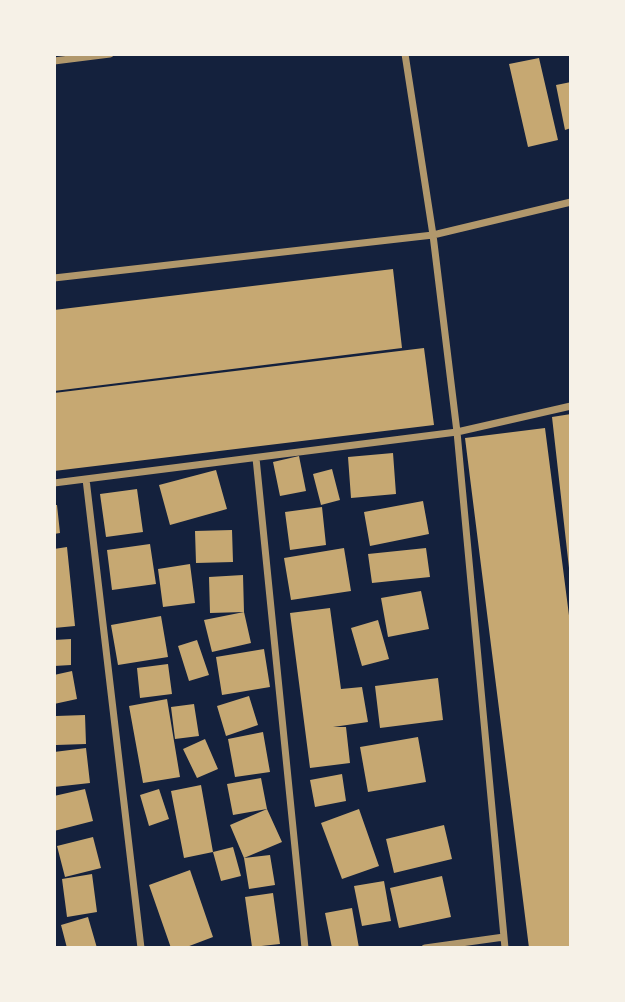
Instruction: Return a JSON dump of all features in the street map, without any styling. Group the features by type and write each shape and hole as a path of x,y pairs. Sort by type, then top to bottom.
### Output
{"street":[{"path":"54,61 110,54"},
{"path":"405,54 433,235 457,432 505,948"},
{"path":"54,278 433,235 571,202"},
{"path":"54,483 457,432 571,406"},
{"path":"256,458 305,948"},
{"path":"86,479 141,948"},
{"path":"425,948 504,937"}],"building":[{"path":"539,58 558,140 528,147 509,64"},
{"path":"571,82 571,128 565,130 556,85"},
{"path":"393,269 402,348 54,391 54,310"},
{"path":"424,348 434,425 54,471 54,393"},
{"path":"571,414 571,568 569,568 552,417"},
{"path":"545,428 571,631 571,948 529,948 465,438"},
{"path":"393,453 396,494 351,498 348,457"},
{"path":"299,456 306,491 280,496 273,462"},
{"path":"332,469 340,500 321,505 313,474"},
{"path":"216,470 227,509 170,525 159,485"},
{"path":"137,489 143,532 106,537 100,494"},
{"path":"423,501 429,534 370,546 364,512"},
{"path":"54,505 57,505 60,533 54,534"},
{"path":"322,507 326,545 290,550 285,512"},
{"path":"232,530 233,562 196,563 195,531"},
{"path":"150,544 156,584 112,590 107,550"},
{"path":"67,547 75,626 54,628 54,549"},
{"path":"344,548 351,591 291,600 284,558"},
{"path":"426,548 430,577 372,583 368,554"},
{"path":"190,564 195,603 163,607 158,569"},
{"path":"243,575 244,612 210,613 209,577"},
{"path":"421,591 429,629 388,637 381,598"},
{"path":"330,608 341,689 362,687 368,722 333,727 346,727 350,763 310,768 290,613"},
{"path":"244,612 251,643 212,652 204,620"},
{"path":"161,616 168,657 118,665 111,625"},
{"path":"378,620 389,659 362,666 351,628"},
{"path":"71,639 71,665 54,666 54,640"},
{"path":"197,640 209,675 189,681 178,646"},
{"path":"264,649 270,687 222,695 216,657"},
{"path":"168,664 172,694 140,698 137,668"},
{"path":"72,671 77,699 54,704 54,675"},
{"path":"438,678 443,720 380,728 375,686"},
{"path":"249,696 258,725 226,736 217,706"},
{"path":"167,699 180,777 143,783 129,706"},
{"path":"194,704 199,736 175,739 171,707"},
{"path":"85,715 86,744 56,745 56,716"},
{"path":"263,732 270,772 235,777 228,739"},
{"path":"418,737 426,782 368,792 360,747"},
{"path":"205,739 218,769 197,778 183,749"},
{"path":"86,748 90,783 54,787 54,752"},
{"path":"342,774 346,801 315,807 310,780"},
{"path":"261,778 267,809 233,815 227,784"},
{"path":"201,785 213,852 184,858 171,791"},
{"path":"85,789 93,821 54,831 54,796"},
{"path":"159,789 169,819 149,826 140,795"},
{"path":"267,809 282,842 244,858 230,825"},
{"path":"359,809 379,866 342,879 321,823"},
{"path":"444,825 452,859 394,873 386,839"},
{"path":"93,837 101,868 65,877 57,846"},
{"path":"233,847 241,876 221,881 213,852"},
{"path":"270,855 275,885 249,889 244,858"},
{"path":"190,870 213,937 184,948 171,948 149,885"},
{"path":"92,874 97,912 67,917 62,879"},
{"path":"442,876 451,917 399,928 390,888"},
{"path":"384,881 391,921 362,926 354,886"},
{"path":"273,893 280,944 252,947 245,897"},
{"path":"352,908 359,948 332,948 325,913"},
{"path":"88,917 97,948 67,948 61,925"}]}
